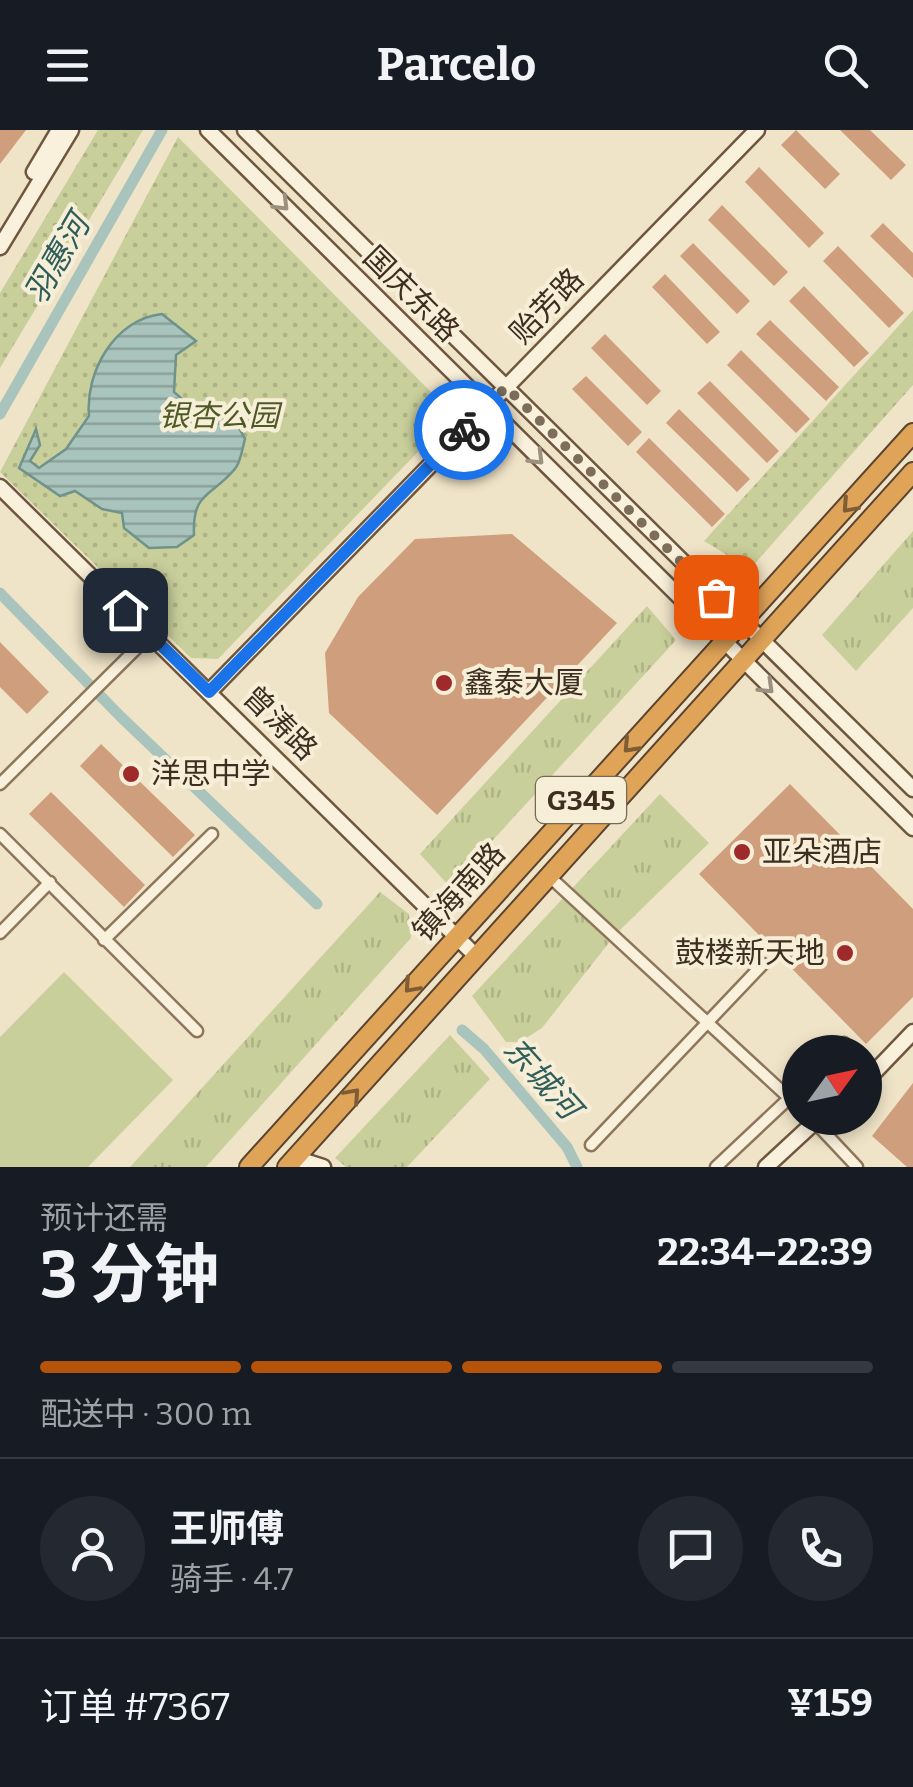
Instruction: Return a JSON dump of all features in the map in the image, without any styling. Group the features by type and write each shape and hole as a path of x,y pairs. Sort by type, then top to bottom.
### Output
{"highway":[{"name":"镇海南路","path":"249,1167 913,432"},
{"name":"镇海南路","path":"291,1162 913,472"}],"main road":[{"path":"0,230 59,130"},
{"path":"0,248 71,130"},
{"name":"国庆东路","path":"245,130 913,790"},
{"name":"贻芳路","path":"209,692 757,130"},
{"name":"国庆东路","path":"210,132 740,662 913,828"},
{"name":"曾涛路","path":"0,487 477,957"},
{"path":"882,1064 913,1032"},
{"path":"766,1167 799,1135"},
{"path":"291,1162 323,1167"}],"street":[{"path":"0,784 150,635"},
{"path":"0,834 197,1031"},
{"path":"104,940 212,834"},
{"path":"550,877 782,1092"},
{"path":"0,932 50,882"},
{"path":"591,1145 763,964"},
{"path":"716,1167 782,1106"},
{"path":"829,1135 857,1167"}],"green space":[{"path":"98,130 143,130 0,368 0,293"},
{"name":"银杏公园","path":"178,137 431,392 443,426 218,659 191,658 0,472"},
{"path":"913,310 913,385 750,569 704,541"},
{"path":"913,531 913,608 856,671 822,635"},
{"path":"647,606 676,640 450,887 420,854"},
{"path":"660,794 709,843 615,935 542,1028 520,1042 506,1042 472,996"},
{"path":"380,892 409,914 411,938 206,1167 130,1167"},
{"path":"64,972 173,1080 88,1167 0,1167 0,1037"},
{"path":"450,1035 490,1079 407,1167 346,1167 335,1158"}],"water":[{"path":"162,314 196,341 176,355 174,392 205,419 219,410 236,422 245,439 236,467 196,510 194,535 177,547 149,548 124,528 122,513 102,509 75,491 60,496 19,468 36,429 40,445 30,461 39,468 66,449 89,416 92,383 106,351 130,326"}],"building":[{"path":"0,130 26,130 0,164"},
{"path":"796,130 840,174 825,189 781,145"},
{"path":"840,130 870,130 906,165 891,180"},
{"path":"759,167 824,233 809,248 745,182"},
{"path":"722,205 788,272 774,286 708,220"},
{"path":"883,223 913,253 913,278 870,236"},
{"path":"693,243 750,301 737,314 680,256"},
{"path":"838,246 904,313 889,328 823,261"},
{"path":"665,274 720,332 707,344 652,287"},
{"path":"804,286 869,353 854,367 789,301"},
{"path":"770,320 839,387 826,401 756,334"},
{"path":"605,334 661,391 647,405 591,348"},
{"path":"741,350 810,419 796,433 727,365"},
{"path":"586,376 642,432 628,446 572,389"},
{"path":"710,381 779,451 767,463 697,393"},
{"path":"679,409 750,479 737,492 666,423"},
{"path":"649,438 725,514 712,527 636,452"},
{"name":"鑫泰大厦","path":"512,534 617,623 437,815 329,713 325,653 358,597 415,539"},
{"path":"0,642 49,692 27,714 0,687"},
{"path":"101,744 195,835 173,857 80,766"},
{"name":"鼓楼新天地","path":"790,784 913,909 913,997 875,1035 857,1035 699,874"},
{"path":"51,792 145,885 124,907 29,814"},
{"path":"913,1083 913,1167 907,1167 872,1136 882,1135 882,1123"}],"waterway":[{"name":"羽惠河","path":"0,414 162,130"},
{"name":"东城河","path":"0,593 121,717 317,904"},
{"name":"东城河","path":"462,1030 484,1049 567,1147 577,1167"}],"way so far":[{"path":"464,430 506,387 716,597"}],"place":[{"name":"鑫泰大厦","path":"444,683"},
{"name":"洋思中学","path":"131,774"},
{"name":"亚朵酒店","path":"742,852"},
{"name":"鼓楼新天地","path":"845,953"}],"route":[{"path":"125,610 209,692 464,430"}]}
